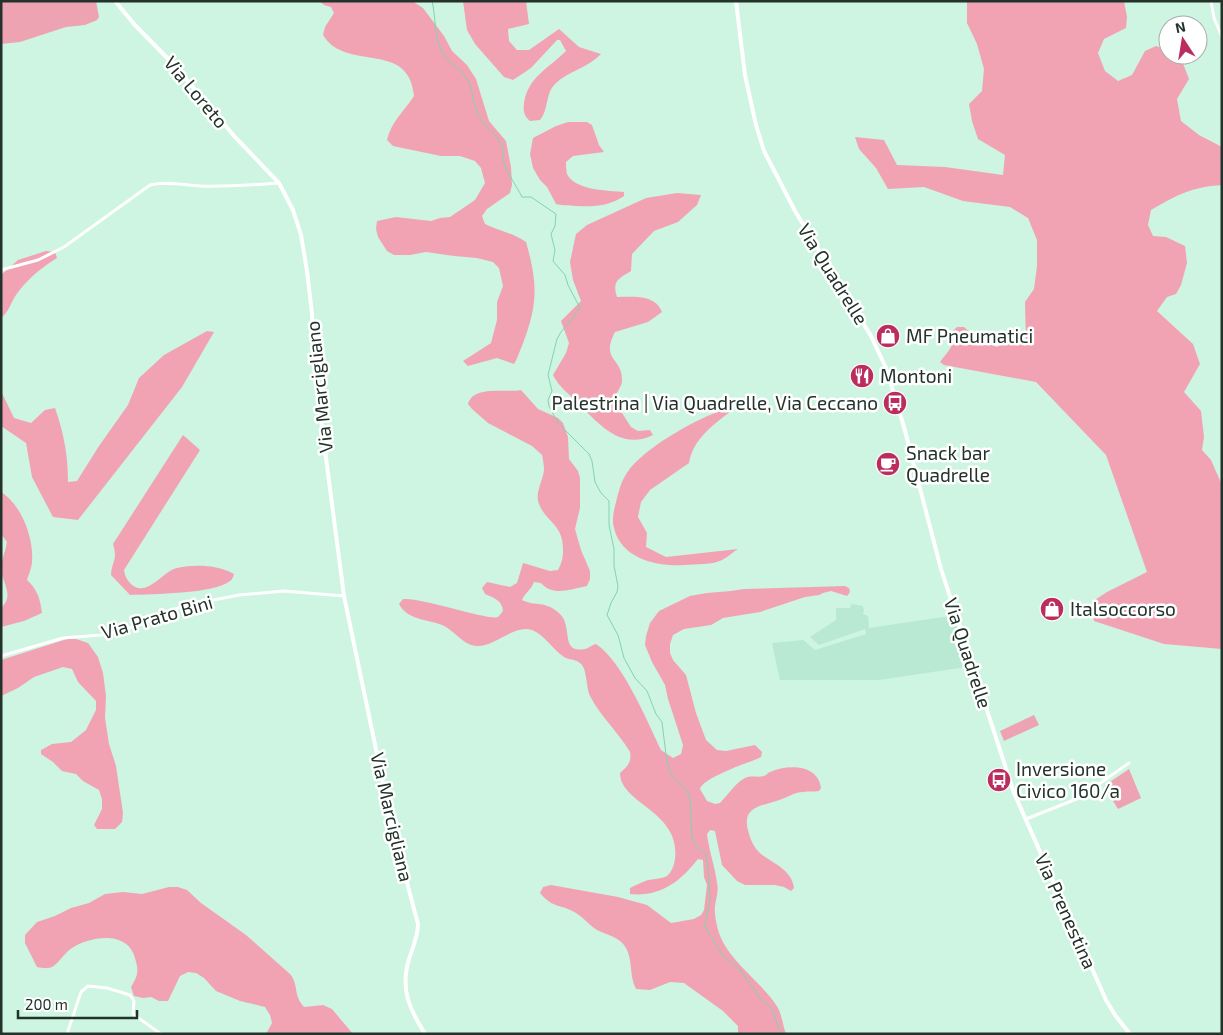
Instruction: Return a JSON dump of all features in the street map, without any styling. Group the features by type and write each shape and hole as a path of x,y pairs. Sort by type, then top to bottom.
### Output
{"street":[{"name":"Via Loreto","path":"115,1 134,24 176,67 231,133 279,183"},
{"name":"Via Quadrelle","path":"736,1 745,75 763,148 795,211 871,336 887,371 942,573 1012,784"},
{"path":"1211,1 1214,18 1222,37"},
{"path":"1,270 38,260 64,248 150,185 166,183 237,186 279,183"},
{"name":"Via Marcigliano","path":"279,183 296,217 307,271 312,314 315,374 344,596"},
{"name":"Via Prato Bini","path":"1,656 63,638 120,632 183,606 239,595 284,591 344,596"},
{"name":"Via Marcigliana","path":"344,596 392,826 405,880 416,913 418,932 409,960 405,984 414,1013 425,1034"},
{"path":"1026,819 1079,798 1128,763"},
{"name":"Via Prenestina","path":"1012,784 1106,1000 1113,1013 1130,1034"},
{"path":"67,1034 81,992 88,986 108,988 130,995 134,1001 133,1014 161,1034"}],"shaded area":[{"path":"1,1 96,1 99,17 97,20 85,25 66,27 20,42 1,44"},
{"path":"319,1 412,1 423,8 444,36 452,51 467,65 476,79 489,121 506,141 512,185 510,193 487,209 482,216 485,224 526,242 533,270 534,294 531,318 514,364 497,358 468,366 463,361 491,343 497,320 497,302 503,286 499,268 493,262 477,258 426,252 394,255 387,251 378,237 376,229 377,221 396,217 431,221 450,217 475,200 485,183 481,168 475,161 460,156 441,156 393,146 387,140 395,122 414,96 410,79 401,68 389,62 346,53 333,46 323,35 325,27 334,13 331,7"},
{"path":"463,1 526,1 529,24 508,29 509,41 517,50 529,50 559,29 579,47 601,54 590,63 555,84 550,92 543,116 540,120 530,121 524,111 526,94 540,74 566,51 560,40 557,40 531,68 513,80 504,77 475,44 467,30"},
{"path":"967,1 1124,1 1127,17 1126,28 1104,39 1098,53 1105,71 1118,81 1132,75 1145,51 1158,47 1158,65 1184,65 1189,79 1177,99 1181,121 1199,135 1222,147 1222,185 1193,190 1169,200 1151,210 1148,225 1153,236 1166,237 1185,246 1187,263 1181,285 1176,294 1167,297 1157,311 1193,344 1200,364 1184,392 1201,411 1204,437 1202,450 1211,460 1222,485 1222,649 1164,644 1094,621 1093,601 1147,572 1106,455 1036,382 944,365 940,362 950,348 953,341 952,332 957,327 964,327 977,339 997,347 1005,341 1026,342 1025,302 1034,289 1037,266 1037,240 1028,218 1010,207 963,201 924,187 888,189 876,168 859,149 855,137 884,140 897,165 945,167 1003,175 1005,155 978,139 972,121 969,104 982,91 984,69 977,44 967,23"},
{"path":"568,122 587,122 592,125 599,145 604,152 573,156 566,162 567,174 571,179 584,186 592,189 624,192 624,196 613,202 595,206 556,204 547,187 533,168 530,154 533,138"},
{"path":"677,193 701,195 697,205 678,222 654,231 632,254 631,271 617,281 615,287 617,297 649,299 659,306 662,312 648,322 615,332 611,341 611,354 619,367 622,381 613,399 631,427 638,431 650,430 653,435 631,440 611,433 603,427 564,390 553,375 566,353 569,343 561,321 581,301 573,280 570,262 576,234 587,225 646,198"},
{"path":"46,251 55,252 57,258 25,284 1,318 1,275 18,260"},
{"path":"207,331 214,332 182,387 78,520 53,517 32,477 26,443 1,426 1,391 14,418 31,423 45,410 55,408 65,445 68,482 77,481 128,405 139,378 164,355"},
{"path":"521,390 538,409 558,418 563,423 568,437 569,459 578,471 580,478 580,508 575,529 590,571 590,579 587,586 557,591 551,590 541,583 534,582 522,600 549,606 559,613 566,625 569,643 572,647 585,649 596,644 606,653 625,678 661,750 673,758 681,754 683,745 665,685 645,645 650,623 659,611 690,596 707,593 744,589 845,586 849,588 850,592 847,596 831,591 805,597 760,612 723,618 711,625 684,629 673,635 670,644 670,653 673,660 686,675 696,713 706,740 717,750 726,751 755,745 762,752 761,757 708,780 700,789 707,801 715,804 720,803 741,780 764,776 777,769 801,768 814,774 819,780 821,788 819,791 795,793 756,807 748,815 748,830 756,849 790,876 794,888 791,891 775,885 745,885 737,881 722,865 715,831 710,830 707,834 718,886 715,910 720,935 724,944 743,969 766,992 778,1008 786,1034 738,1034 738,1026 723,1011 684,983 670,982 650,990 636,989 632,979 628,953 623,944 617,939 597,930 571,910 549,902 540,893 543,887 551,885 618,897 647,905 671,923 694,919 701,915 704,910 707,885 704,877 703,860 698,859 684,875 660,890 651,893 630,894 630,888 669,874 675,859 674,843 669,830 660,819 629,793 623,784 620,773 628,764 630,752 590,696 583,666 577,661 564,657 541,635 532,630 519,630 490,643 477,646 463,641 442,625 412,616 399,604 403,599 412,599 482,616 498,617 503,611 502,607 497,600 485,594 482,588 487,582 510,587 517,583 523,563 550,571 558,570 563,554 560,534 538,501 538,493 544,470 542,455 532,446 488,423 468,404 476,394 483,392"},
{"path":"720,411 731,411 711,427 699,440 691,454 689,463 650,490 641,502 638,517 647,533 646,547 666,557 738,549 718,562 709,564 664,564 642,559 632,554 618,539 613,524 617,498 627,473 636,462 658,444 697,421"},
{"path":"183,435 200,450 124,570 125,575 130,583 142,588 155,583 177,568 214,567 234,574 230,581 211,589 130,595 111,575 115,557 113,544"},
{"path":"1,492 15,505 25,522 32,552 31,568 27,580 34,587 38,595 42,613 24,621 1,627 1,608 7,598 7,593 1,566 7,542 1,534"},
{"path":"851,604 863,606 863,614 868,616 869,628 950,616 955,622 963,640 971,669 966,667 879,680 780,680 772,643 803,640 815,650 866,634 865,629 819,645 810,637 836,620 836,608 850,608"},
{"path":"67,639 76,639 88,643 98,657 103,673 106,696 105,718 109,744 116,766 123,813 122,822 115,829 97,829 94,825 102,809 102,799 99,790 83,781 76,774 62,771 41,754 41,750 52,744 71,742 86,730 96,710 96,701 78,682 72,669 63,667 34,677 18,688 1,696 1,660"},
{"path":"1034,715 1039,725 1004,741 1000,731"},
{"path":"1129,769 1141,798 1118,809 1104,786"},
{"path":"169,887 187,890 201,903 246,935 290,974 293,978 298,998 304,1007 323,1005 332,1009 353,1034 266,1034 272,1023 265,1007 240,1001 216,991 204,978 196,973 188,972 180,976 168,1001 134,996 131,987 137,973 135,958 131,949 117,939 98,939 80,944 69,950 55,965 46,968 37,967 25,943 25,935 37,922 89,903 105,894 123,892 142,894"}],"waterway":[{"path":"432,1 437,38 441,50 447,59 468,80 477,112 501,144 503,161 522,197 531,197 556,214 555,226 551,234 555,250 553,261 565,275 580,308 557,339 548,375 552,391 548,400 558,423 589,454 595,482 601,493 609,501 609,525 618,586 607,615 618,635 624,658 635,678 647,691 656,714 662,722 667,763 671,774 687,791 690,798 692,838 706,855 708,869 710,898 705,927 724,957 738,967 760,998 772,1009 779,1029 784,1034"}],"place":[{"name":"MF Pneumatici","path":"888,336"},
{"name":"Montoni","path":"862,376"},
{"name":"Palestrina | Via Quadrelle, Via Ceccano","path":"895,403"},
{"name":"Snack bar Quadrelle","path":"888,464"},
{"name":"Italsoccorso","path":"1052,609"},
{"name":"Inversione Civico 160/a","path":"999,780"}]}
